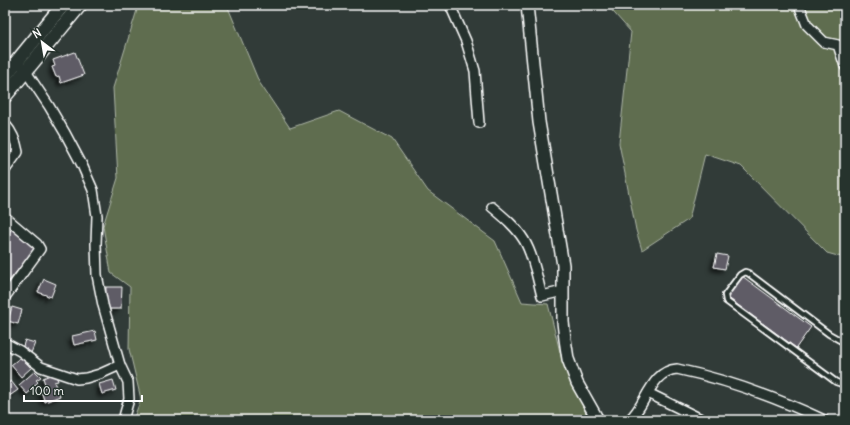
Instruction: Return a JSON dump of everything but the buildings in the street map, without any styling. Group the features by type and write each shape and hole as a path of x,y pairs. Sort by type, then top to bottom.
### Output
{"main road":[{"path":"5,76 64,5"},
{"path":"5,96 80,5"}],"street":[{"path":"450,5 466,41 475,71 479,123"},
{"path":"527,5 539,122 563,265 563,322 568,359 577,383 598,420"},
{"path":"799,5 807,25 824,42 838,45 845,66"},
{"path":"18,59 65,133 93,190 97,216 97,276 103,305 120,365 128,382 129,399 123,420"},
{"path":"5,124 12,133 18,152 5,170"},
{"path":"492,207 508,219 524,240 532,258 542,296 563,291"},
{"path":"5,297 40,249 37,244 6,222"},
{"path":"5,343 20,351 41,367 77,379 100,374 120,365"},
{"path":"629,420 636,414 648,393 662,375 669,370 677,369 743,386 787,402 824,420"},
{"path":"648,393 703,420"}],"lane":[{"path":"845,343 829,334 748,273 745,272 740,275 725,295 726,301 836,382 845,385"}],"green space":[{"path":"141,5 227,5 259,82 290,128 339,111 392,139 428,191 495,241 522,302 548,304 562,360 589,420 133,420 141,399 129,349 130,287 111,273 103,226 118,178 113,88 137,10"},
{"path":"607,5 845,5 845,258 827,253 741,166 705,154 689,219 642,250 636,230 619,143 631,32"}]}
